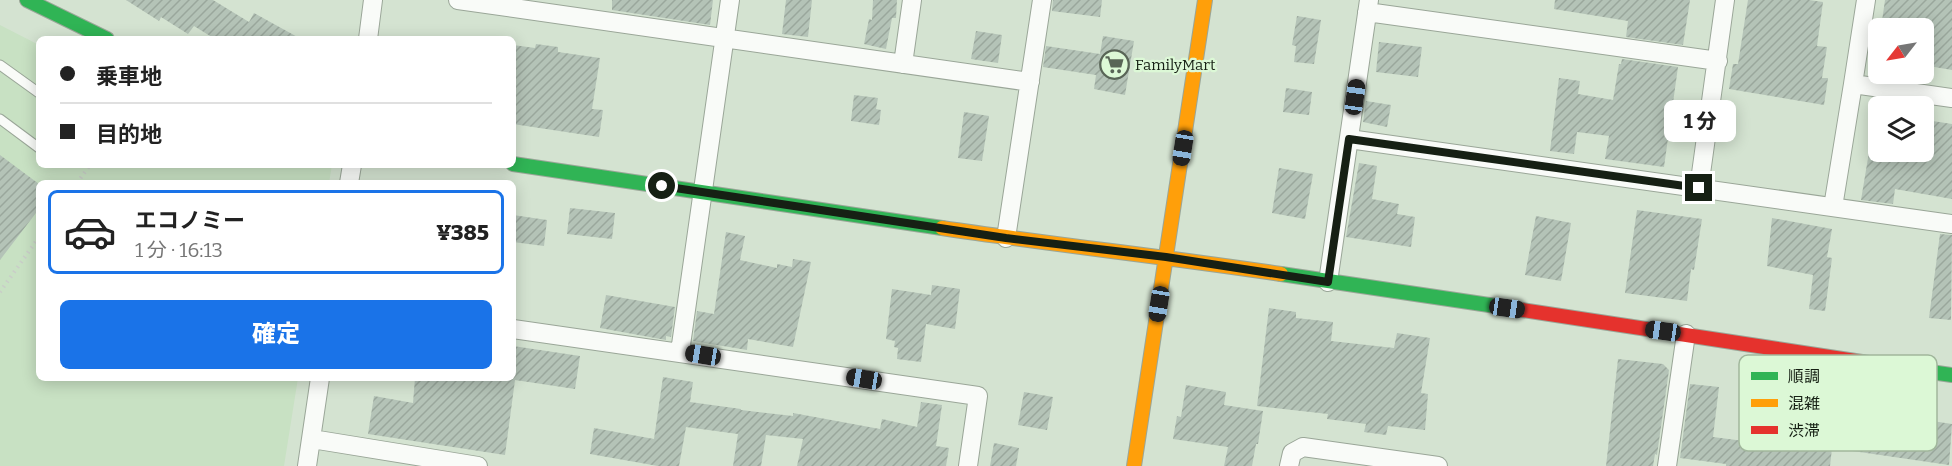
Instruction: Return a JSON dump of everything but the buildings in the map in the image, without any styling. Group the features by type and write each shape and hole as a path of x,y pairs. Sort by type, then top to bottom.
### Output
{"street":[{"path":"27,0 101,36"},
{"path":"368,36 373,0"},
{"path":"458,0 1030,82"},
{"path":"680,351 729,0"},
{"path":"903,64 912,0"},
{"path":"1006,238 1042,0"},
{"path":"1134,466 1205,0"},
{"path":"1699,188 1725,0"},
{"path":"1833,207 1866,0"},
{"path":"1328,282 1368,6 1718,61"},
{"path":"1853,84 1952,98"},
{"path":"1349,139 1952,224"},
{"path":"516,164 1006,238 1166,257 1822,355"},
{"path":"516,329 680,351 978,396 968,466"},
{"path":"1667,466 1686,334"},
{"path":"1937,373 1952,375"},
{"path":"307,466 320,381"},
{"path":"312,439 478,466"},
{"path":"1289,466 1292,453 1303,447 1415,465 1438,466"}],"lane":[{"path":"0,65 36,91"},
{"path":"0,119 36,146"}],"path":[{"path":"0,292 36,241"}],"shaded area":[{"path":"0,25 36,43 36,168 332,168 330,180 36,180 36,381 298,381 284,466 0,466"}],"traffic: fast":[{"path":"27,0 101,36"},
{"path":"516,164 942,228"},
{"path":"1281,274 1516,309"},
{"path":"1937,373 1952,375"}],"traffic: slow":[{"path":"1134,466 1205,0"},
{"path":"942,228 1281,274"}],"traffic: jam":[{"path":"1516,309 1816,355"}],"place":[{"name":"FamilyMart","path":"1114,65"}],"route":[{"path":"662,186 1006,238 1166,257 1328,282 1349,139 1699,188"}]}
